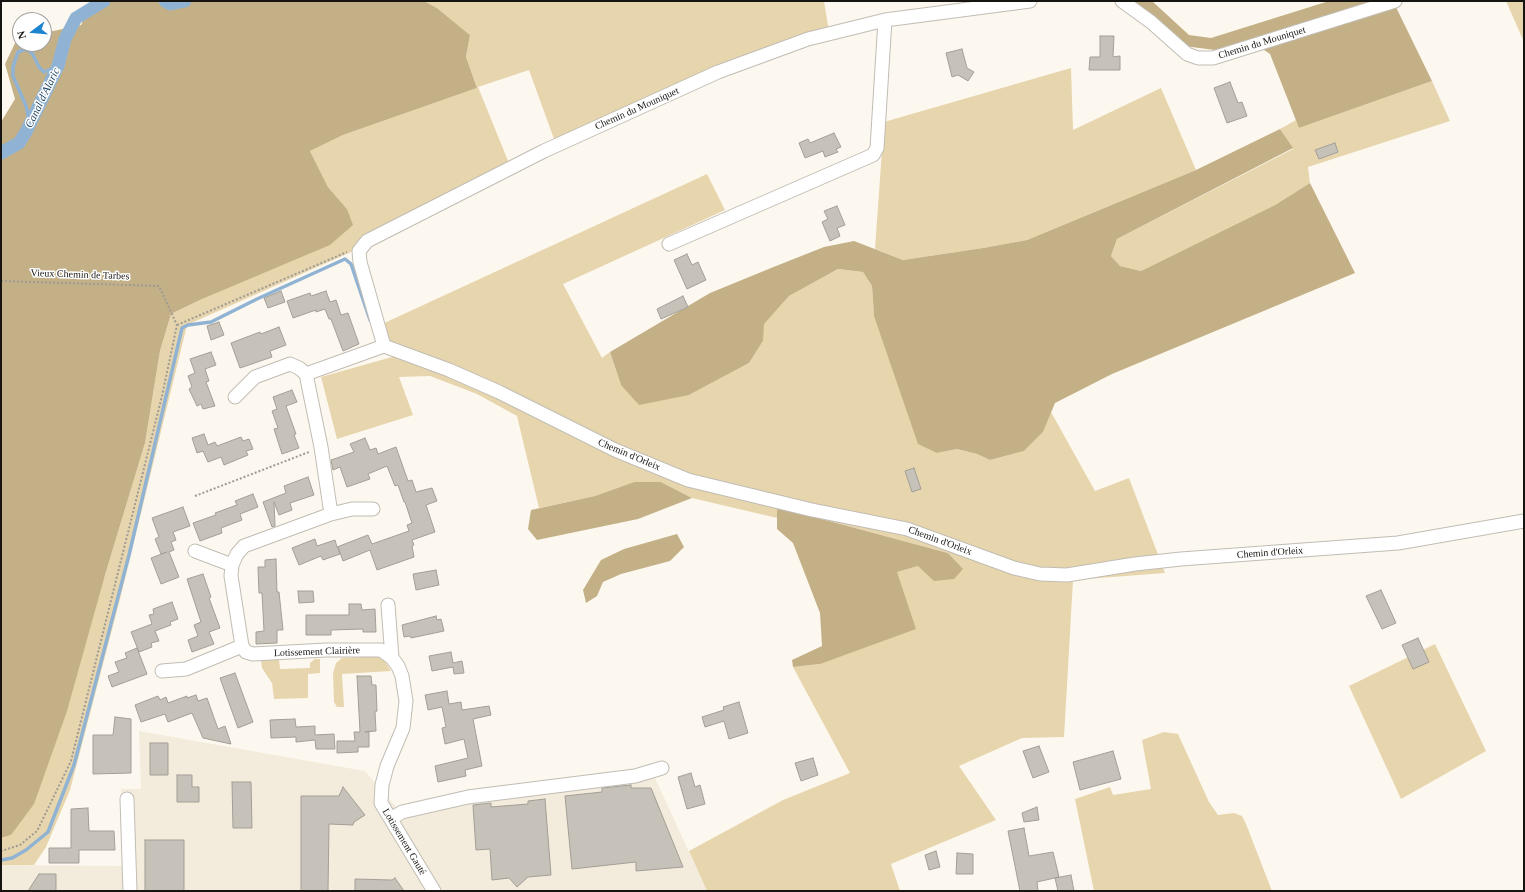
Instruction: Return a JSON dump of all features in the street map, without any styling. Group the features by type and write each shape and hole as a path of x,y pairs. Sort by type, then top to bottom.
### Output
{"street":[{"name":"Chemin du Mouniquet","path":"359,252 367,241 537,155 718,72 808,38 885,20 1030,1"},
{"name":"Chemin du Mouniquet","path":"1122,1 1151,22 1187,54 1198,58 1213,58 1395,1"},
{"path":"669,244 873,155 877,148 885,20"},
{"path":"306,374 384,346 360,262 359,252"},
{"name":"Chemin d'Orleix","path":"384,346 450,370 499,392 615,450 688,480 812,510 907,529 1014,568 1040,574 1067,575 1135,564 1181,559 1398,543 1524,521"},
{"path":"234,397 255,377 290,364 299,368 306,374 321,447 331,514"},
{"path":"162,671 186,669 242,646 231,576 232,565 237,554 244,546 331,514 352,509 373,509"},
{"path":"195,551 232,565"},
{"name":"Lotissement Gauté","path":"388,605 392,658 398,666 402,676 406,701 403,728 387,766 382,785 381,803 434,891"},
{"name":"Lotissement Clairière","path":"242,646 246,652 253,654 326,650 381,650 392,658"},
{"path":"391,819 402,812 468,797 636,776 662,768"},
{"path":"127,799 130,891"}],"path":[{"path":"1,851 20,845 37,831 71,761 162,396 177,325 346,252 359,252"},
{"name":"Vieux Chemin de Tarbes","path":"1,281 159,286 177,325"},
{"path":"195,496 321,447"}],"shaded area":[{"path":"91,1 424,1 437,8 470,35 466,57 477,88 343,135 310,151 328,187 347,209 353,225 330,245 202,299 171,314 160,351 145,443 105,575 67,711 34,804 11,835 1,838 1,122 15,99 5,64 12,49 12,52 52,52 52,31 81,25"},
{"path":"424,1 824,1 830,38 751,64 558,150 529,70 478,87 513,173 360,248 187,325 119,603 70,790 46,847 34,865 1,865 1,838 11,835 105,575 145,443 160,351 171,314 202,299 347,209 328,187 310,151 343,135 477,88 466,57 470,35 437,8"},
{"path":"1129,1 1152,1 1189,35 1211,38 1329,1 1393,1 1432,81 1299,128 1270,54 1254,43 1215,50 1184,46"},
{"path":"1506,1 1524,1 1524,42"},
{"path":"1071,68 1073,130 1161,88 1196,170 1027,240 903,260 875,249 884,122"},
{"path":"1432,81 1450,121 1308,167 1310,183 1275,205 1141,271 1120,266 1111,256 1117,239 1293,149 1280,129 1296,120 1299,128"},
{"path":"1280,129 1293,148 1117,239 1111,256 1120,266 1141,271 1275,205 1310,183 1355,273 1112,374 1055,403 1043,432 1024,451 990,460 977,454 957,449 937,453 918,444 874,316 872,286 863,272 838,269 789,296 764,324 763,341 749,363 689,395 639,405 621,385 610,352 710,293 824,247 854,241 903,260 1027,240 1196,170"},
{"path":"707,174 725,210 563,284 602,358 610,352 621,385 689,395 749,363 763,341 763,324 789,296 838,269 863,272 872,286 874,316 937,453 957,449 977,454 990,460 1024,451 1043,432 1051,412 1095,491 1129,478 1165,573 1073,580 1064,737 1022,738 959,766 996,820 891,864 900,891 707,891 689,851 783,800 850,773 793,667 820,664 896,572 918,566 962,569 948,553 777,507 777,518 692,498 661,482 634,482 595,496 539,508 517,416 477,394 430,376 399,377 413,415 337,439 321,377 392,357 380,325"},
{"path":"634,482 661,482 692,498 638,519 537,540 528,529 531,510 595,496"},
{"path":"777,507 948,553 963,569 954,579 934,581 918,566 897,572 916,629 820,664 793,667 792,660 822,646 820,613 793,543 777,529"},
{"path":"677,534 684,547 670,561 621,574 603,582 597,596 586,603 583,590 601,560 624,549"},
{"path":"1435,644 1486,751 1401,799 1349,686"},
{"path":"375,656 382,658 391,671 342,674 344,707 337,707 334,702 333,673 336,663 342,658"},
{"path":"279,659 280,669 310,668 310,663 315,659 320,659 320,673 308,674 308,698 274,699 272,683 262,668 261,660"},
{"path":"139,731 365,771 397,808 474,790 650,767 707,891 1,891 1,865 124,866 121,789 141,789"},
{"path":"1164,732 1178,734 1209,802 1218,815 1234,813 1242,816 1272,891 1094,891 1075,799 1110,787 1113,795 1151,789 1142,740"}],"building":[{"path":"1100,36 1114,36 1113,57 1120,56 1120,70 1089,70 1090,57 1100,57"},
{"path":"962,49 967,68 974,72 968,81 958,75 952,77 946,53"},
{"path":"1230,82 1238,103 1242,102 1247,116 1227,123 1214,88"},
{"path":"834,133 841,147 836,149 838,152 825,157 823,151 805,158 799,143 808,139 810,143"},
{"path":"1335,143 1338,152 1319,159 1315,150"},
{"path":"837,206 845,225 837,228 840,236 830,241 822,222 828,219 824,211"},
{"path":"687,254 692,265 698,262 706,280 687,289 674,260"},
{"path":"281,291 285,302 268,308 264,298"},
{"path":"326,291 330,302 336,300 341,315 348,313 359,344 343,351 331,319 329,319 325,309 316,312 316,310 293,318 287,301 310,293 311,296"},
{"path":"683,296 688,307 661,319 657,309"},
{"path":"219,322 224,335 211,340 207,326"},
{"path":"279,327 286,345 270,351 272,357 240,368 231,343 260,332 261,334"},
{"path":"211,352 216,365 205,369 209,381 206,382 215,406 203,409 201,404 197,406 189,389 192,387 188,376 195,373 190,359"},
{"path":"292,390 297,402 286,406 296,434 294,435 299,448 282,454 274,429 278,428 272,411 277,409 273,397"},
{"path":"204,434 208,445 215,442 217,446 241,437 243,441 249,439 253,449 246,451 248,455 224,465 221,457 208,462 203,451 197,453 192,438"},
{"path":"365,438 370,450 376,448 378,454 396,447 408,481 412,480 416,492 432,488 437,501 426,505 435,532 412,540 414,545 412,546 414,557 377,570 370,550 343,561 338,547 340,554 323,560 321,556 299,565 292,548 315,539 317,546 335,540 337,547 368,535 372,544 409,531 407,525 412,523 405,502 398,485 395,486 387,466 368,474 370,479 347,487 340,467 333,470 331,460 354,452 350,444"},
{"path":"914,468 921,489 912,492 905,471"},
{"path":"308,477 314,495 290,503 292,510 279,515 274,502 275,526 272,527 263,502 286,493 284,486"},
{"path":"253,494 258,507 240,514 242,520 221,528 222,533 200,541 193,523 216,515 215,513 237,505 235,501"},
{"path":"183,507 190,526 173,532 176,540 171,542 174,550 169,552 179,577 161,584 151,558 167,552 161,554 155,539 159,537 152,518"},
{"path":"276,559 277,592 279,592 283,630 277,630 277,643 256,644 256,632 264,631 262,593 259,593 258,567 265,567 265,560"},
{"path":"436,570 439,585 416,590 413,574"},
{"path":"203,574 211,597 209,598 220,628 209,632 214,644 192,652 188,640 198,636 194,625 201,622 187,579"},
{"path":"1381,590 1396,623 1382,629 1366,596"},
{"path":"298,591 313,591 314,602 299,603"},
{"path":"172,602 178,619 170,622 171,625 155,631 159,641 151,643 152,647 139,652 131,632 152,624 149,615 154,614 153,609"},
{"path":"349,604 361,604 362,610 375,609 376,632 363,632 363,629 331,630 331,635 306,635 306,615 349,615"},
{"path":"436,616 437,620 441,619 444,631 411,638 410,636 404,637 402,625"},
{"path":"1418,638 1429,662 1413,669 1402,645"},
{"path":"137,648 147,674 112,687 108,676 119,672 115,662 127,658 125,653"},
{"path":"451,652 453,663 462,661 464,673 454,674 453,667 432,671 429,656"},
{"path":"235,673 253,722 238,728 220,678"},
{"path":"357,676 371,676 372,685 376,685 376,731 369,732 369,747 358,747 358,752 337,753 337,741 355,741 354,732 360,732"},
{"path":"447,691 449,704 461,702 462,710 489,706 491,715 473,719 482,766 465,770 466,776 438,782 435,766 468,758 464,739 445,744 442,728 446,727 442,707 428,710 425,695"},
{"path":"196,695 198,701 207,698 218,729 225,726 231,744 203,738 192,713 168,722 165,714 141,722 135,705 158,696 160,700 166,697 168,703 187,696 187,698"},
{"path":"739,702 748,733 729,739 724,721 705,727 702,717 724,710 723,707"},
{"path":"115,717 131,719 131,773 93,774 93,735 113,735"},
{"path":"295,719 296,727 315,726 315,735 334,734 335,749 316,749 315,740 296,742 296,737 271,738 270,720"},
{"path":"150,743 168,743 168,775 150,775"},
{"path":"1039,746 1049,772 1033,778 1023,751"},
{"path":"1113,751 1121,779 1080,790 1073,762"},
{"path":"813,758 818,775 801,781 795,763"},
{"path":"691,773 695,787 700,785 705,804 687,809 678,777"},
{"path":"177,775 192,775 192,787 199,787 199,802 177,802"},
{"path":"232,782 251,782 252,828 233,828"},
{"path":"631,785 631,788 651,788 683,867 636,871 636,862 572,869 565,796 602,792 602,788"},
{"path":"343,787 365,815 354,822 353,825 329,824 328,891 301,891 301,796 339,796"},
{"path":"545,799 551,875 528,877 517,887 509,878 492,880 490,849 476,850 473,805 491,803 491,807 528,804 528,801"},
{"path":"1037,807 1039,820 1024,822 1022,813"},
{"path":"88,808 89,831 114,831 115,850 79,850 79,863 49,863 49,848 71,848 71,809"},
{"path":"1024,828 1029,856 1053,852 1059,877 1037,882 1038,891 1020,891 1008,831"},
{"path":"145,840 184,840 184,891 145,891"},
{"path":"936,851 940,867 929,870 925,855"},
{"path":"957,853 973,854 973,874 956,874"},
{"path":"39,874 56,874 56,891 28,891"},
{"path":"1071,875 1074,891 1058,891 1055,878"},
{"path":"395,878 404,891 355,891 355,879 392,880"}],"waterway":[{"name":"Canal d'Alaric","path":"1,153 19,143 26,132 58,66 65,39 76,18 104,1"},
{"name":"Canal d'Alaric","path":"165,1 170,4 185,1"},
{"path":"30,123 26,106 13,76 13,67 18,52 26,49 32,53 39,67 44,72 58,66"},
{"path":"1,860 12,858 26,850 48,832 74,765 129,555 182,328 188,325 211,322 257,299 345,259 351,264 370,320"}]}
